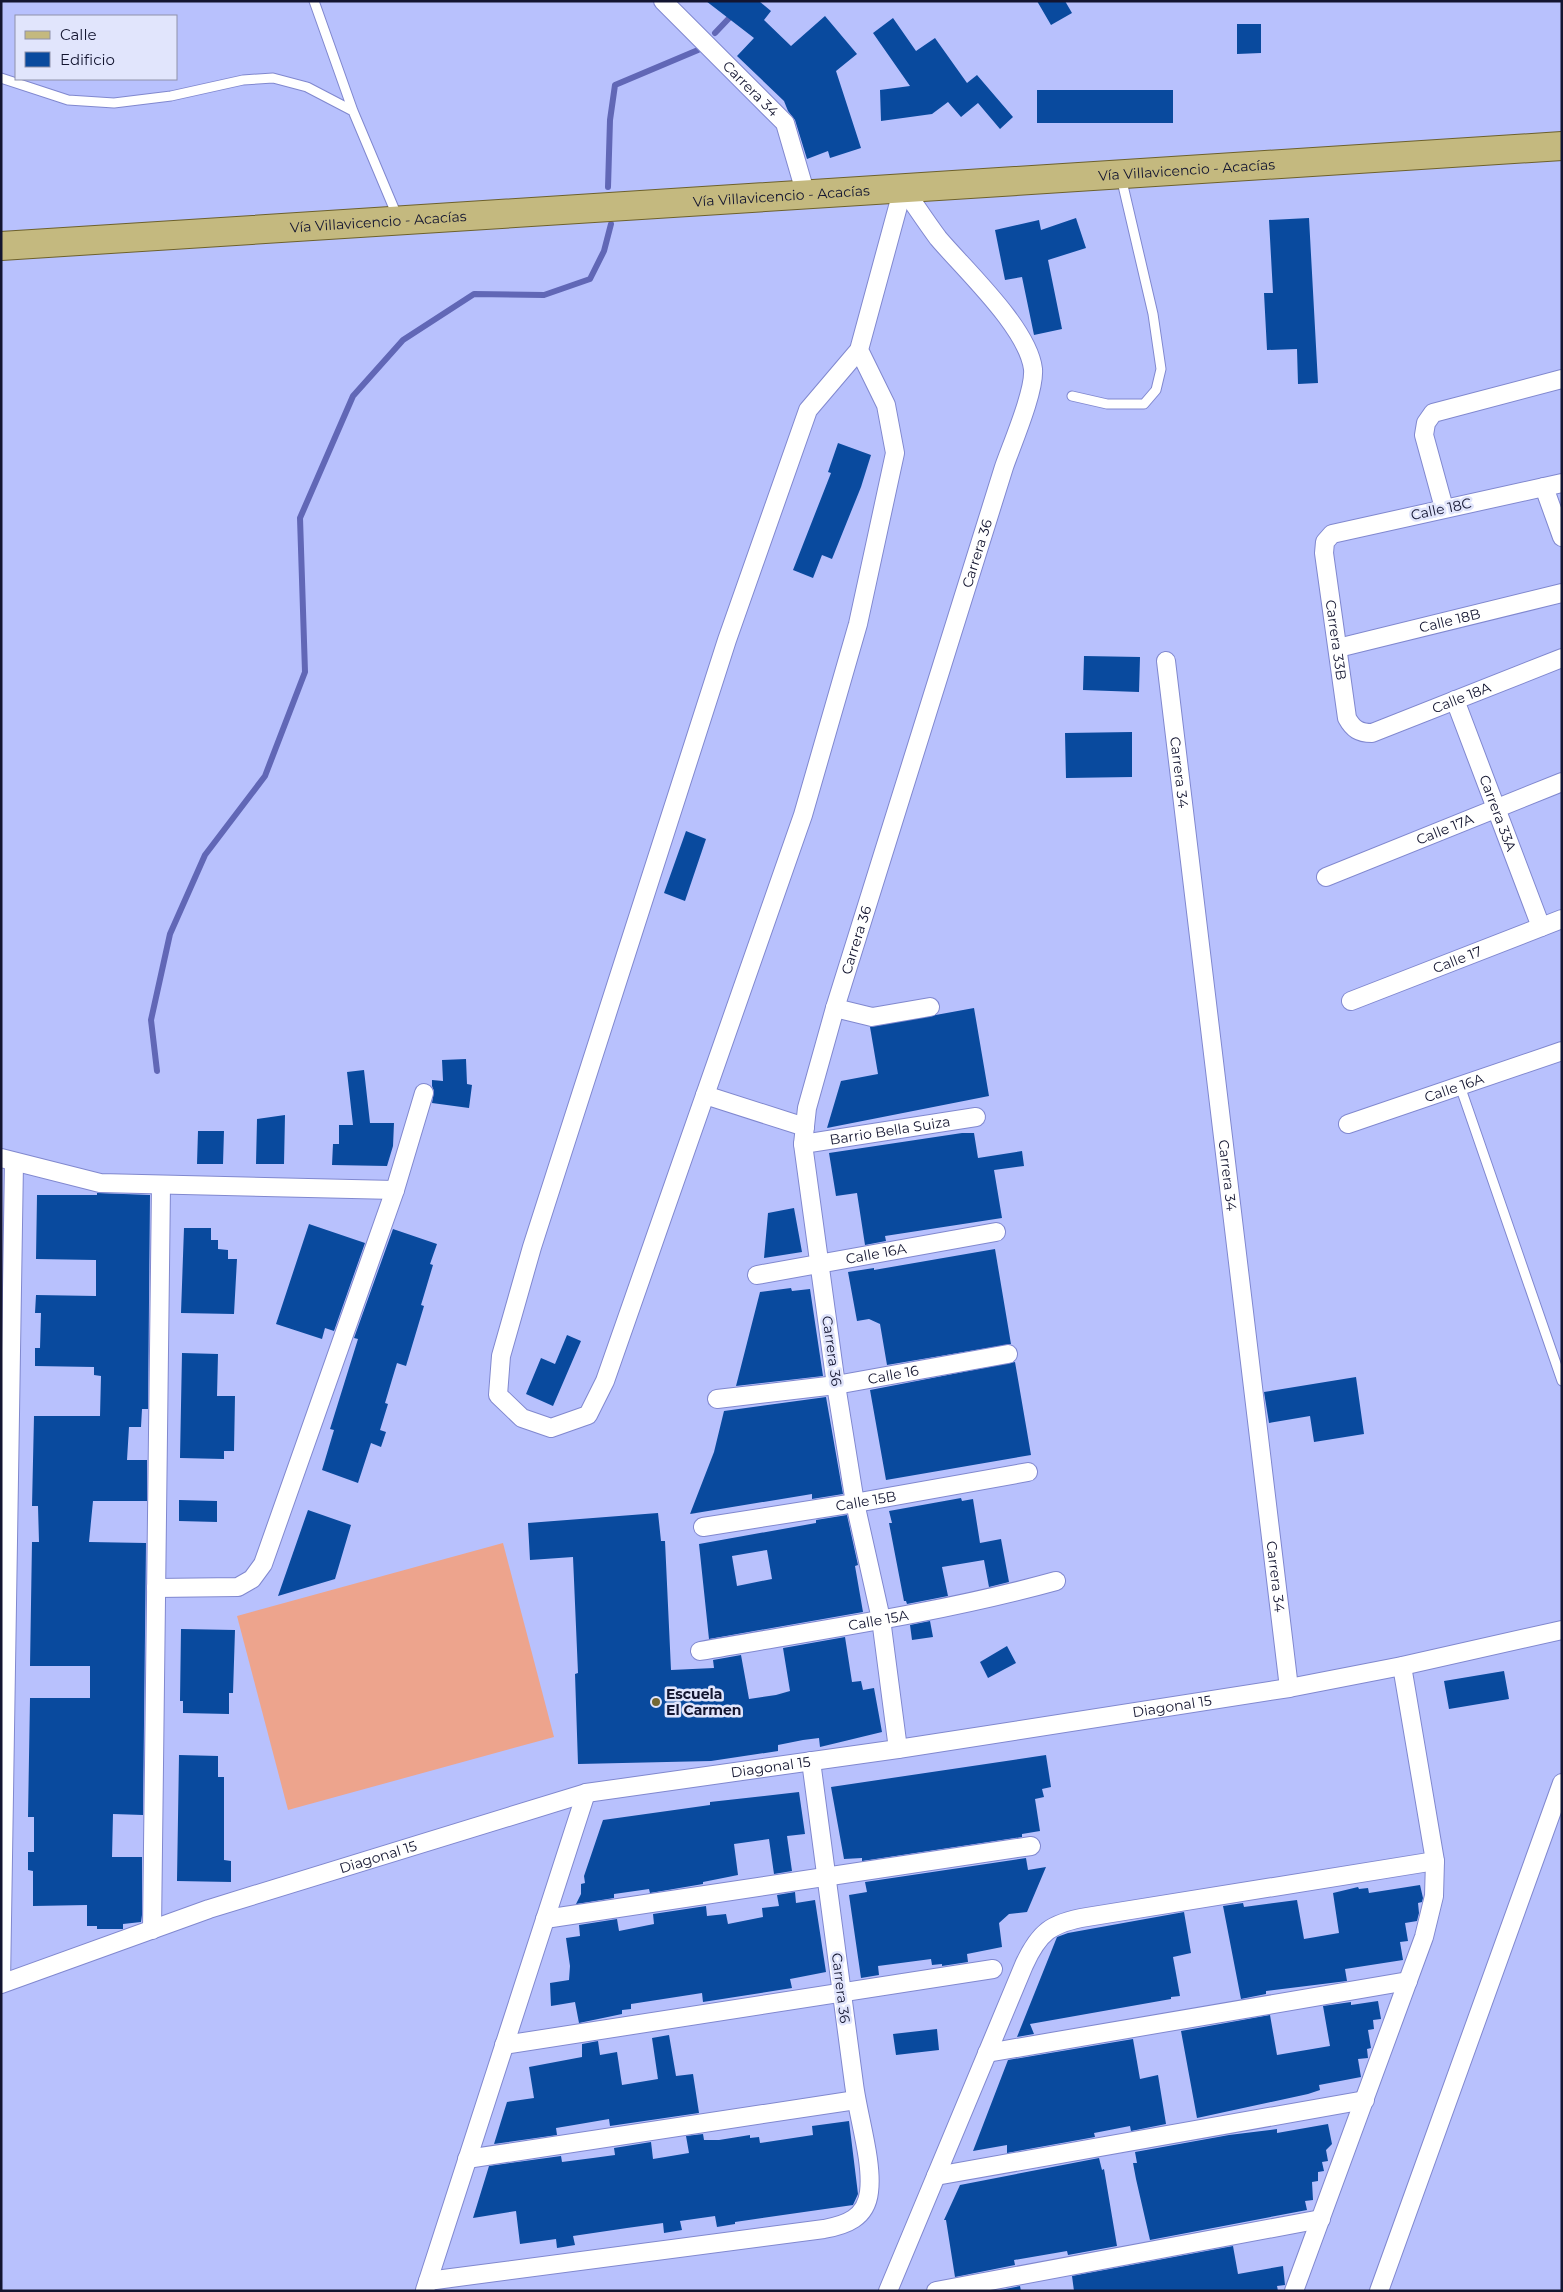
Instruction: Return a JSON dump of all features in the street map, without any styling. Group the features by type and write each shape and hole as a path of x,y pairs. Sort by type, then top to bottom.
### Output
{"main road":[{"name":"Vía Villavicencio - Acacías","path":"1,246 1562,146"}],"street":[{"name":"Carrera 34","path":"663,1 785,123 806,195"},
{"path":"859,350 886,405 895,453 858,624 803,815 605,1381 588,1414 551,1428 522,1418 498,1394 501,1356 532,1247 727,640 808,410 859,350 903,188"},
{"name":"Carrera 36","path":"898,1749 881,1620 855,1503 836,1385 804,1135 808,1108 835,1008 1027,399 1033,370 1027,345 999,308 937,236 903,188"},
{"path":"1444,508 1424,435 1426,423 1433,412 1562,379"},
{"name":"Calle 18C","path":"1325,542 1332,534 1562,483"},
{"path":"1544,487 1562,537"},
{"name":"Carrera 33B","path":"1325,542 1324,553 1346,718 1352,727 1361,733"},
{"name":"Calle 18B","path":"1338,648 1562,593"},
{"name":"Calle 18A","path":"1361,733 1372,733 1562,658"},
{"name":"Carrera 34","path":"1166,661 1289,1688"},
{"name":"Carrera 33A","path":"1455,700 1541,927"},
{"name":"Calle 17A","path":"1326,876 1562,782"},
{"name":"Calle 17","path":"1351,1001 1562,919"},
{"path":"835,1008 872,1016 930,1007"},
{"name":"Calle 16A","path":"1348,1124 1562,1051"},
{"path":"156,1588 238,1586 252,1579 263,1564 395,1190 424,1093"},
{"path":"705,1095 804,1135"},
{"name":"Barrio Bella Suiza","path":"804,1135 976,1117"},
{"path":"1,1984 8,1160 100,1184 395,1190"},
{"path":"152,1930 161,1185"},
{"name":"Calle 16A","path":"757,1275 996,1232"},
{"name":"Calle 16","path":"717,1399 836,1385 1008,1354"},
{"name":"Calle 15B","path":"703,1527 855,1503 1028,1472"},
{"name":"Calle 15A","path":"700,1650 881,1620 1022,1591 1056,1581"},
{"name":"Diagonal 15","path":"1,1984 209,1909 424,1841 586,1793 898,1749 1289,1688 1402,1666 1562,1630"},
{"path":"1294,2291 1424,1937 1434,1896 1435,1861 1402,1666"},
{"name":"Carrera 36","path":"426,2286 824,2230 845,2225 861,2214 869,2194 870,2174 856,2100 811,1761"},
{"path":"1379,2291 1562,1783"},
{"path":"426,2286 586,1793"},
{"path":"545,1919 1031,1846"},
{"path":"888,2291 1033,1945 1046,1930 1066,1920 1435,1861"},
{"path":"504,2045 993,1969"},
{"path":"987,2053 1408,1981"},
{"path":"467,2159 856,2100"},
{"path":"936,2176 1364,2100"},
{"path":"936,2291 1321,2219"}],"lane":[{"path":"314,1 352,111 399,220"},
{"path":"1,78 68,100 114,103 171,96 243,80 273,78 307,87 352,111"},
{"path":"1072,396 1107,404 1144,404 1156,390 1161,369 1153,314 1121,174"},
{"path":"1460,1086 1562,1381"}],"shaded area":[{"path":"503,1543 554,1737 288,1810 237,1616"}],"building":[{"path":"706,1 759,1 771,11 764,20 791,46 825,16 857,54 836,71 861,148 830,158 828,151 807,159 795,120 788,111 784,101 737,56 754,38"},
{"path":"1037,1 1065,1 1072,13 1051,25"},
{"path":"893,18 916,51 935,38 967,83 977,75 1013,117 1000,129 978,103 961,117 948,102 932,114 881,121 880,90 910,86 873,33"},
{"path":"1237,24 1261,24 1261,53 1237,54"},
{"path":"1037,90 1173,90 1173,123 1037,123"},
{"path":"1076,218 1086,248 1048,260 1062,329 1034,335 1022,277 1005,280 995,230 1039,220 1041,230"},
{"path":"1309,218 1318,383 1298,384 1297,349 1267,350 1264,293 1273,293 1269,220"},
{"path":"838,443 871,455 861,487 832,559 822,555 813,578 793,570 831,473 828,472"},
{"path":"1084,656 1140,657 1139,692 1083,690"},
{"path":"1132,732 1132,777 1066,778 1065,733"},
{"path":"686,831 706,839 685,901 664,893"},
{"path":"974,1008 989,1096 827,1128 841,1081 878,1074 870,1027"},
{"path":"466,1059 467,1084 472,1085 469,1108 432,1103 434,1091 432,1080 443,1081 442,1060"},
{"path":"364,1070 370,1123 394,1123 393,1146 387,1166 332,1165 333,1144 339,1144 339,1125 353,1125 347,1072"},
{"path":"285,1115 284,1164 256,1164 257,1119"},
{"path":"198,1131 224,1131 223,1164 197,1164"},
{"path":"962,1133 974,1133 978,1158 1022,1151 1024,1166 994,1170 1002,1218 885,1236 886,1241 865,1245 857,1193 836,1196 829,1153"},
{"path":"97,1193 150,1195 148,1409 142,1409 141,1427 129,1427 127,1460 147,1460 147,1501 93,1501 89,1542 146,1543 143,1815 113,1814 112,1857 142,1857 142,1915 141,1922 123,1924 123,1929 97,1929 97,1926 87,1926 87,1905 33,1906 33,1871 28,1870 28,1852 34,1852 34,1817 28,1817 30,1698 90,1698 90,1666 30,1666 32,1542 39,1542 38,1506 32,1506 34,1416 100,1416 101,1376 94,1375 94,1367 35,1366 35,1348 40,1348 41,1313 35,1313 36,1295 96,1296 96,1260 36,1259 37,1195 97,1195"},
{"path":"794,1208 802,1252 764,1258 768,1213"},
{"path":"309,1224 365,1243 334,1331 325,1328 322,1339 276,1324"},
{"path":"184,1228 211,1228 211,1240 218,1240 218,1249 228,1250 228,1259 237,1259 234,1314 181,1313"},
{"path":"393,1229 437,1244 430,1264 433,1265 421,1305 424,1306 406,1366 397,1363 385,1403 388,1404 380,1430 386,1432 381,1447 371,1443 358,1483 322,1470 334,1430 330,1429 358,1339 354,1338"},
{"path":"995,1249 1011,1344 887,1365 880,1324 869,1319 857,1321 848,1272 874,1268 874,1270"},
{"path":"791,1288 792,1291 810,1289 823,1376 736,1386 760,1292"},
{"path":"567,1335 581,1341 553,1406 526,1394 541,1358 555,1364"},
{"path":"182,1353 218,1354 217,1396 235,1396 234,1451 224,1451 224,1459 180,1458"},
{"path":"1015,1362 1031,1455 886,1480 870,1390"},
{"path":"1356,1377 1364,1434 1314,1442 1310,1416 1269,1423 1264,1392"},
{"path":"826,1397 843,1494 812,1499 812,1494 690,1514 714,1452 724,1411"},
{"path":"961,1498 962,1501 973,1499 980,1543 1001,1539 1009,1582 989,1587 984,1560 942,1567 948,1596 907,1604 904,1601 889,1523 892,1523 889,1511"},
{"path":"179,1500 217,1501 217,1522 179,1521"},
{"path":"308,1510 351,1525 335,1579 278,1596"},
{"path":"658,1513 661,1541 665,1541 671,1670 714,1668 713,1660 741,1655 749,1699 776,1695 790,1691 783,1648 845,1637 852,1682 861,1681 863,1690 874,1688 882,1732 820,1747 819,1738 803,1740 778,1745 778,1751 711,1761 578,1764 575,1674 578,1673 573,1557 530,1560 528,1523"},
{"path":"847,1515 858,1565 855,1566 863,1612 709,1639 699,1544 816,1523 816,1520","holes":["767,1550 772,1579 737,1586 732,1556"]},
{"path":"930,1621 933,1637 912,1640 910,1625"},
{"path":"181,1629 235,1630 233,1693 229,1693 229,1714 183,1713 183,1701 180,1701"},
{"path":"1007,1646 1016,1663 988,1678 980,1662"},
{"path":"1504,1671 1509,1699 1449,1709 1444,1681"},
{"path":"179,1755 218,1756 218,1777 224,1777 224,1860 231,1861 231,1882 177,1881"},
{"path":"1046,1755 1051,1787 1042,1789 1044,1797 1035,1799 1040,1831 1022,1834 1022,1837 862,1861 862,1858 844,1859 831,1787"},
{"path":"799,1792 805,1834 787,1836 792,1871 774,1874 769,1839 734,1844 738,1875 703,1882 703,1884 650,1893 649,1889 614,1894 614,1898 576,1904 581,1894 581,1884 585,1883 584,1876 603,1820 710,1805 710,1802"},
{"path":"1026,1858 1028,1870 1046,1867 1027,1912 1009,1914 999,1923 1002,1947 967,1954 968,1962 942,1966 942,1964 932,1965 931,1959 878,1966 879,1975 861,1978 849,1895 867,1892 865,1882"},
{"path":"1420,1885 1423,1898 1422,1902 1418,1903 1419,1913 1417,1921 1405,1923 1408,1941 1400,1942 1403,1960 1345,1969 1347,1981 1266,1991 1266,1994 1241,1999 1223,1906 1243,1903 1244,1907 1297,1900 1304,1939 1339,1933 1333,1893 1358,1887 1359,1889 1368,1888 1369,1893"},
{"path":"795,1892 796,1903 815,1900 826,1972 790,1979 792,1988 703,2002 702,1993 631,2004 631,2009 622,2010 622,2014 579,2023 575,2002 551,2006 550,1983 569,1980 570,1966 566,1938 580,1936 579,1925 617,1919 619,1931 654,1924 653,1914 706,1906 707,1916 726,1914 728,1924 763,1917 762,1908 779,1906 777,1895"},
{"path":"1184,1912 1191,1953 1173,1957 1180,1996 1030,2024 1034,2034 1017,2037 1057,1937 1068,1933"},
{"path":"1378,2001 1381,2019 1373,2020 1374,2029 1368,2030 1371,2048 1367,2049 1368,2058 1358,2059 1361,2077 1319,2085 1320,2090 1308,2094 1197,2118 1181,2031 1270,2015 1277,2055 1330,2046 1323,2006 1351,2002 1351,2005"},
{"path":"937,2029 939,2050 896,2055 893,2034"},
{"path":"669,2035 676,2076 693,2074 699,2113 610,2126 609,2119 556,2128 557,2135 494,2144 507,2102 534,2098 529,2067 582,2057 582,2044 598,2041 600,2055 617,2052 622,2085 658,2079 652,2038"},
{"path":"1133,2039 1140,2079 1158,2075 1166,2124 1131,2131 1130,2126 1094,2133 1095,2137 1007,2153 1007,2145 973,2151 1008,2060"},
{"path":"849,2121 858,2194 853,2205 735,2222 735,2224 717,2227 715,2216 680,2221 682,2230 664,2233 663,2223 627,2228 573,2236 575,2245 557,2248 556,2239 520,2244 516,2211 473,2218 489,2166 561,2156 562,2162 615,2155 614,2148 651,2142 653,2159 689,2153 686,2136 703,2134 704,2140 719,2140 750,2135 750,2138 759,2137 760,2143 813,2135 812,2126"},
{"path":"1328,2124 1332,2144 1326,2150 1328,2161 1322,2162 1324,2171 1318,2172 1318,2181 1312,2182 1313,2200 1305,2201 1307,2210 1150,2240 1133,2163 1137,2163 1135,2152 1229,2135 1277,2129 1277,2133"},
{"path":"1099,2158 1102,2170 1104,2169 1117,2246 1068,2255 1067,2251 1014,2260 1015,2265 955,2277 946,2220 944,2220 960,2185"},
{"path":"1233,2246 1238,2274 1283,2266 1285,2285 1277,2286 1278,2291 1074,2291 1072,2276"},
{"path":"1020,2286 1021,2291 995,2291"}],"waterway":[{"path":"715,33 733,14"},
{"path":"608,187 610,120 615,85 698,50"},
{"path":"157,1071 151,1020 170,934 205,855 265,776 305,672 300,518 353,396 403,340 474,294 544,295 590,279 604,251 611,224"}],"place":[{"name":"Escuela El Carmen","path":"656,1702"}]}
